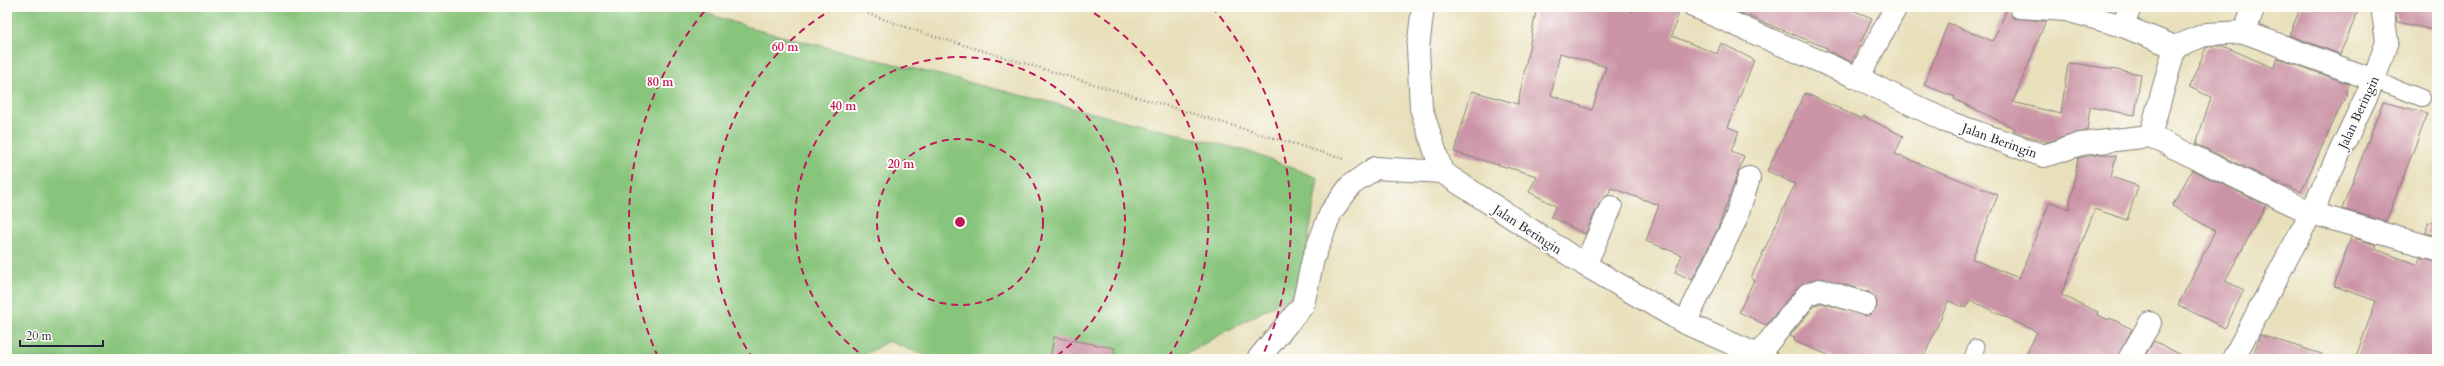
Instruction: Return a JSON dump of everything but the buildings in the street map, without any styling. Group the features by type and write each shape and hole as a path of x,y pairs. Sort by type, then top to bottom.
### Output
{"street":[{"path":"1258,359 1304,305 1313,259 1331,212 1351,185 1375,168 1442,172 1421,108 1418,48 1423,7"},
{"name":"Jalan Beringin","path":"1695,7 1858,78 1948,122 2044,156 2081,144 2150,136"},
{"path":"1858,78 1896,7"},
{"path":"2020,7 2065,9 2126,16 2175,47"},
{"path":"2244,32 2254,7"},
{"name":"Jalan Beringin","path":"2233,359 2311,213 2374,80 2387,41 2382,7"},
{"path":"2175,47 2207,34 2244,32 2374,80"},
{"path":"2175,47 2150,136 2311,213 2437,249"},
{"name":"Jalan Beringin","path":"1442,172 1554,247 1585,265 1685,322 1762,357"},
{"path":"1685,322 1735,221 1749,178"},
{"path":"1585,265 1611,207"},
{"path":"1762,357 1808,294 1819,290 1825,291 1866,304"},
{"path":"2129,359 2150,323"}],"lane":[{"path":"2374,80 2422,98"}],"path":[{"path":"849,7 920,32 1375,168"}],"green space":[{"path":"7,7 688,7 757,30 1247,151 1318,178 1300,291 1176,359 935,359 888,341 857,359 7,359"}]}
